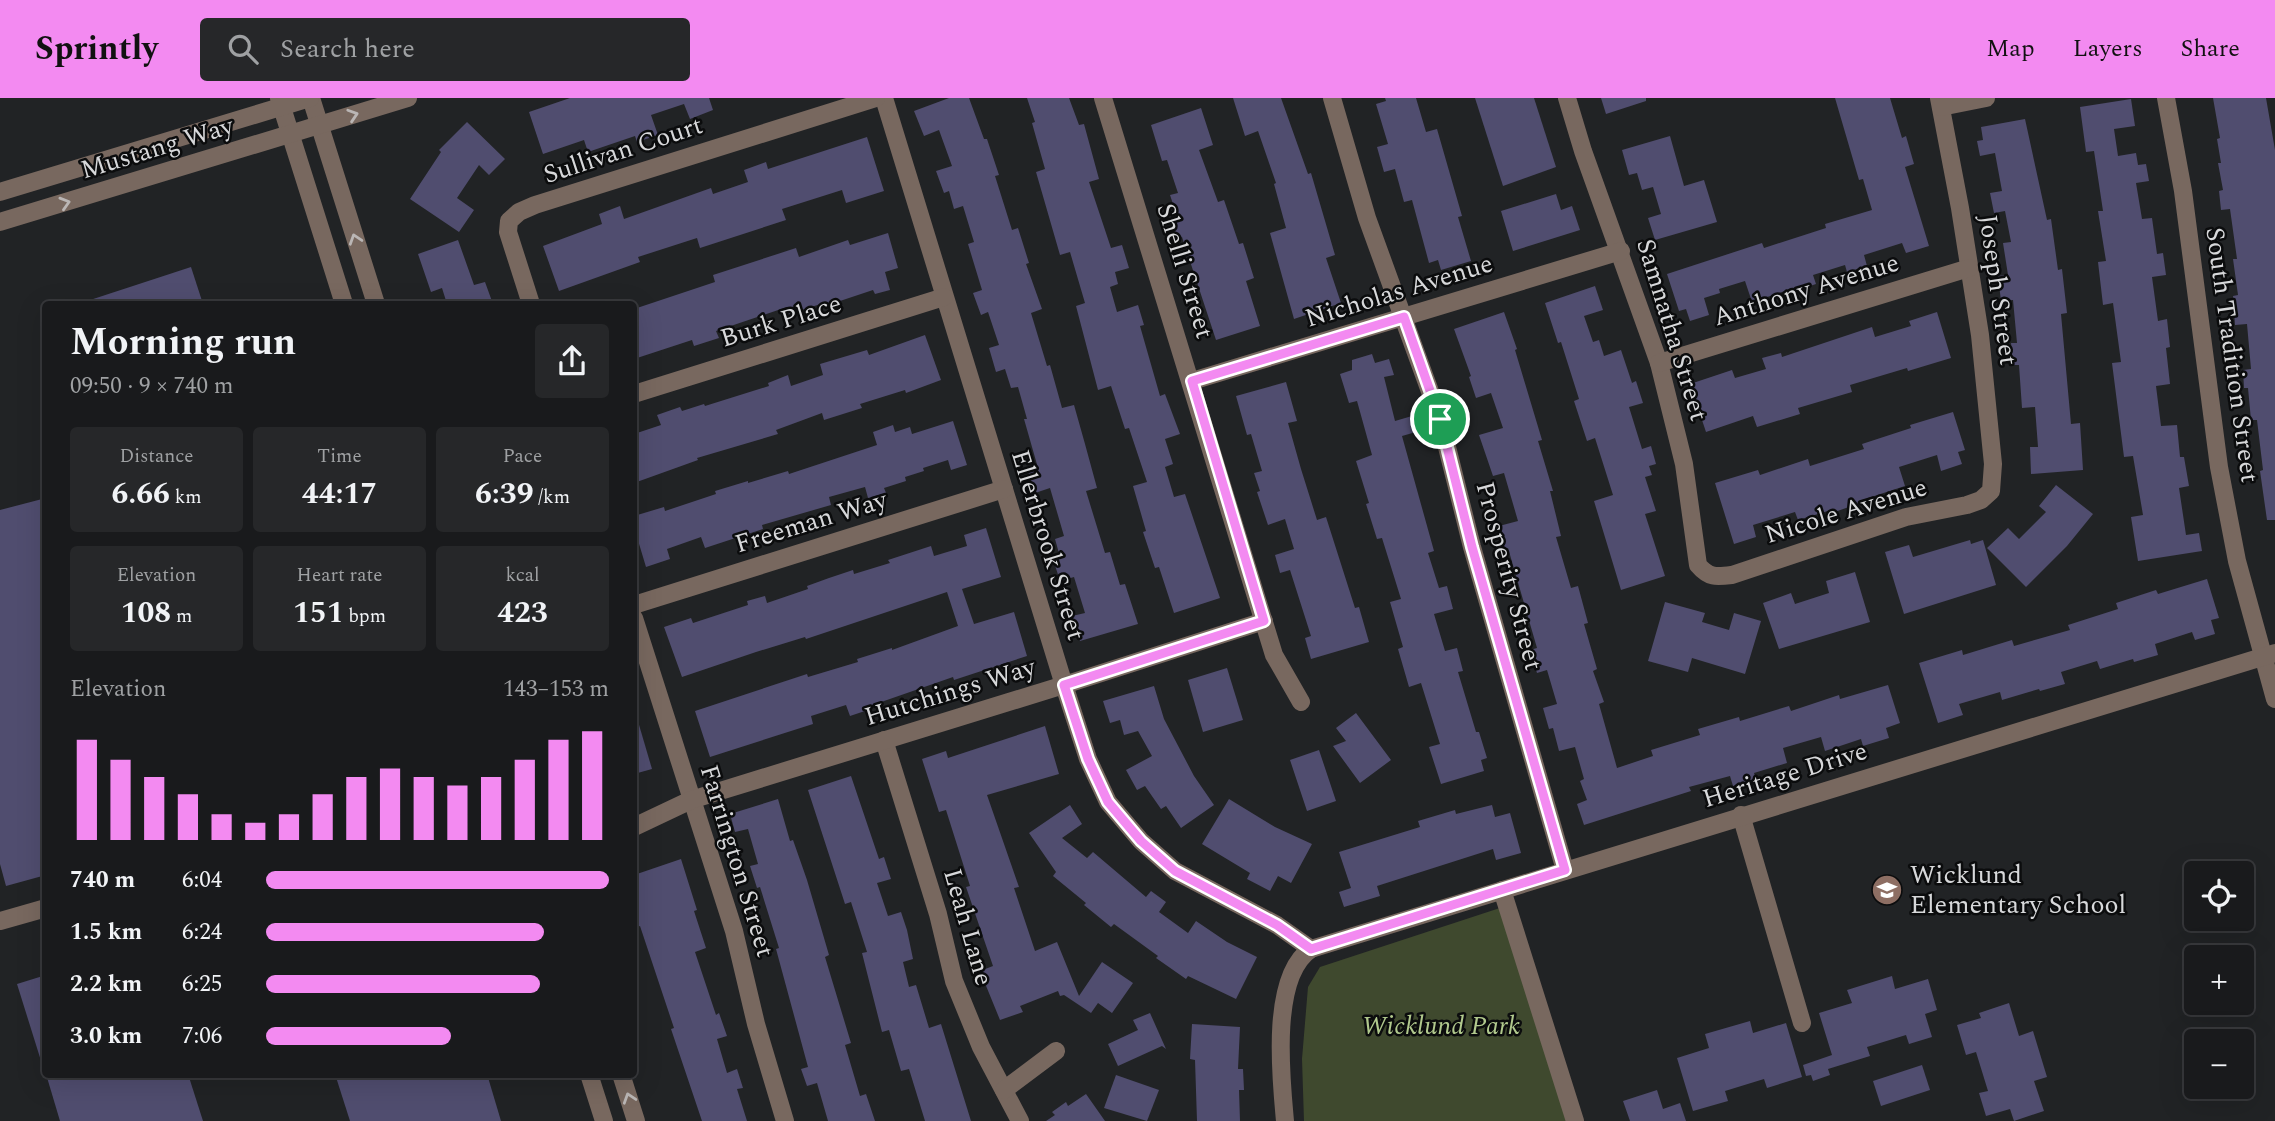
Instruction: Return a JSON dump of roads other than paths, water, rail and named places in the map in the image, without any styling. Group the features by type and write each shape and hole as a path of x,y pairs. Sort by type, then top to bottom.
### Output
{"street":[{"name":"Mustang Way","path":"0,192 280,102 310,98"},
{"path":"310,98 375,301"},
{"name":"Mustang Way","path":"0,222 408,98"},
{"name":"Sullivan Court","path":"530,301 508,232 509,222 519,212 559,197 876,98"},
{"name":"Ellerbrook Street","path":"884,98 1064,685 1088,759 1108,802 1141,841 1175,871 1277,925 1311,949"},
{"name":"Shelli Street","path":"1103,98 1274,655 1301,702"},
{"name":"Prosperity Street","path":"1332,98 1367,218 1440,419 1472,547 1565,870"},
{"name":"Samnatha Street","path":"1567,98 1583,151 1659,363 1684,464 1698,565 1713,577"},
{"path":"1940,102 1986,98"},
{"name":"South Tradition Street","path":"2166,98 2183,191 2219,467 2237,561 2269,655 2275,699"},
{"path":"280,102 343,301"},
{"name":"Joseph Street","path":"1940,102 1980,335 1993,464 1991,491"},
{"name":"Nicholas Avenue","path":"1192,381 1621,251"},
{"name":"Anthony Avenue","path":"1659,363 1969,268"},
{"name":"Burk Place","path":"637,393 944,297"},
{"name":"Freeman Way","path":"637,604 1003,489"},
{"name":"Nicole Avenue","path":"1713,577 1732,575 1906,517 1967,505 1981,500 1991,491"},
{"name":"Hutchings Way","path":"637,826 691,800 1264,621"},
{"name":"Farrington Street","path":"637,628 734,931 756,1024 785,1121"},
{"name":"Heritage Drive","path":"1311,949 2269,655"},
{"name":"Leah Lane","path":"884,740 938,914 954,981 981,1047 1020,1121"},
{"path":"1741,816 1802,1023"},
{"path":"1502,890 1575,1121"},
{"path":"0,921 42,909"},
{"path":"1285,1121 1280,1062 1286,991 1294,967 1303,954 1311,949"},
{"path":"1004,1090 1056,1051"},
{"path":"590,1078 604,1121"},
{"path":"622,1078 636,1121"}],"place":[{"name":"Wicklund Elementary School","path":"1887,890"}],"park label":[{"name":"Wicklund Park","path":"1441,1026"}]}
